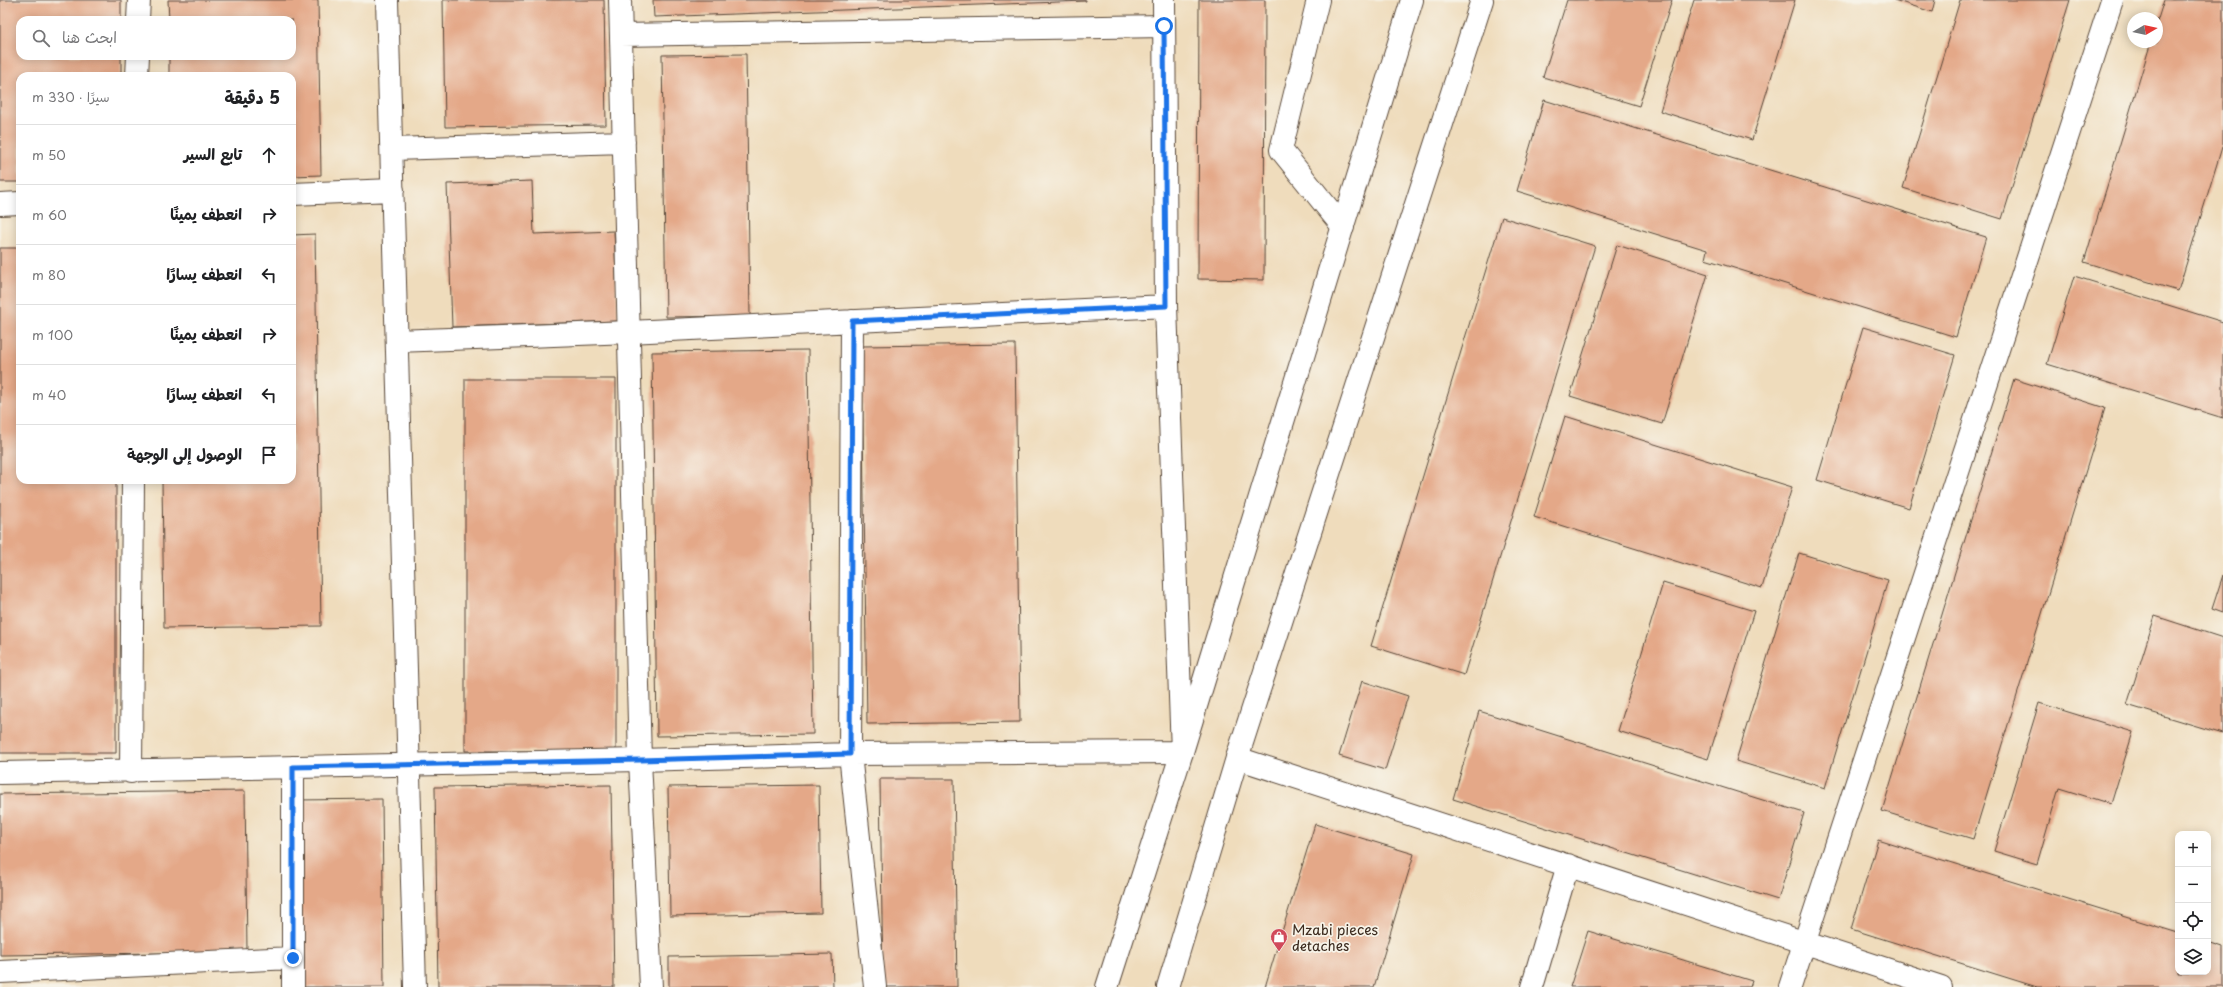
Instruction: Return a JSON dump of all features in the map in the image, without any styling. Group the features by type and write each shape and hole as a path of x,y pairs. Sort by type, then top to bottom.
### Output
{"street":[{"path":"138,0 138,16"},
{"path":"388,0 415,987"},
{"path":"620,0 640,760 651,987"},
{"path":"1164,0 1166,306 1182,752"},
{"path":"1318,0 1281,150 1343,227"},
{"path":"1107,987 1182,752 1412,0"},
{"path":"1168,987 1238,758 1482,0"},
{"path":"1790,987 2112,0"},
{"path":"621,35 1164,26"},
{"path":"137,72 138,60"},
{"path":"392,149 624,142"},
{"path":"296,194 393,190"},
{"path":"0,204 16,203"},
{"path":"398,340 629,332 1166,306"},
{"path":"852,321 850,754 875,987"},
{"path":"131,772 133,484"},
{"path":"0,773 131,772 850,754 1182,752"},
{"path":"1238,758 1941,987"},
{"path":"293,767 293,987"},
{"path":"1532,987 1568,865"},
{"path":"0,972 293,958"}],"building":[{"path":"0,0 121,0 121,16 16,16 16,60 121,60 121,72 16,72 16,182 0,182"},
{"path":"168,0 318,0 321,175 296,176 296,72 169,72 169,60 296,60 296,16 169,16"},
{"path":"443,0 604,0 606,125 445,127"},
{"path":"653,0 1086,0 1086,1 654,17"},
{"path":"1199,0 1265,0 1264,280 1198,279"},
{"path":"1567,0 1672,0 1639,106 1543,77"},
{"path":"1694,0 1795,0 1752,140 1660,111"},
{"path":"1894,0 1935,0 1932,12"},
{"path":"1960,0 2070,0 2002,219 1903,188"},
{"path":"2164,0 2223,0 2223,144 2178,291 2084,262 2149,48 2163,48 2163,12 2160,12"},
{"path":"746,54 750,316 666,317 662,55"},
{"path":"1544,100 1986,237 1956,337 1705,259 1707,250 1517,191"},
{"path":"532,181 534,234 614,231 618,321 452,327 447,184"},
{"path":"1502,217 1595,246 1464,675 1371,646"},
{"path":"315,234 321,626 164,628 162,484 296,484 296,235"},
{"path":"1617,245 1708,274 1662,424 1570,396"},
{"path":"0,248 16,248 16,484 116,484 116,753 0,753"},
{"path":"2074,276 2223,322 2223,418 2047,364"},
{"path":"1863,327 1955,355 1909,508 1817,480"},
{"path":"1015,344 1020,722 867,724 862,346"},
{"path":"808,350 813,734 657,736 652,352"},
{"path":"465,379 616,379 616,751 465,751"},
{"path":"2014,379 2105,408 1973,839 1882,811"},
{"path":"1565,416 1792,487 1762,588 1534,517"},
{"path":"1799,553 1888,580 1825,788 1736,761"},
{"path":"2223,575 2223,613 2212,609"},
{"path":"1663,583 1754,611 1708,759 1618,731"},
{"path":"2155,616 2223,638 2223,734 2127,705"},
{"path":"1362,681 1408,696 1385,770 1339,756"},
{"path":"2039,703 2133,732 2111,804 2059,788 2037,864 1994,851"},
{"path":"1479,711 1804,813 1778,900 1453,799"},
{"path":"880,779 954,779 957,987 883,987"},
{"path":"611,785 614,987 438,987 435,787"},
{"path":"819,785 821,913 670,916 668,787"},
{"path":"245,791 247,952 0,955 0,794"},
{"path":"382,799 384,987 300,987 298,800"},
{"path":"1315,824 1414,854 1374,987 1265,987"},
{"path":"1878,840 2175,932 2175,975 2211,975 2211,943 2223,947 2223,987 2037,987 1851,929"},
{"path":"1588,931 1752,981 1750,987 1570,987"},
{"path":"832,954 833,987 669,987 669,957"}],"place":[{"name":"Mzabi pieces detaches","path":"1279,952"}],"route":[{"path":"293,958 293,767 850,754 852,321 1166,306 1164,26"}]}
